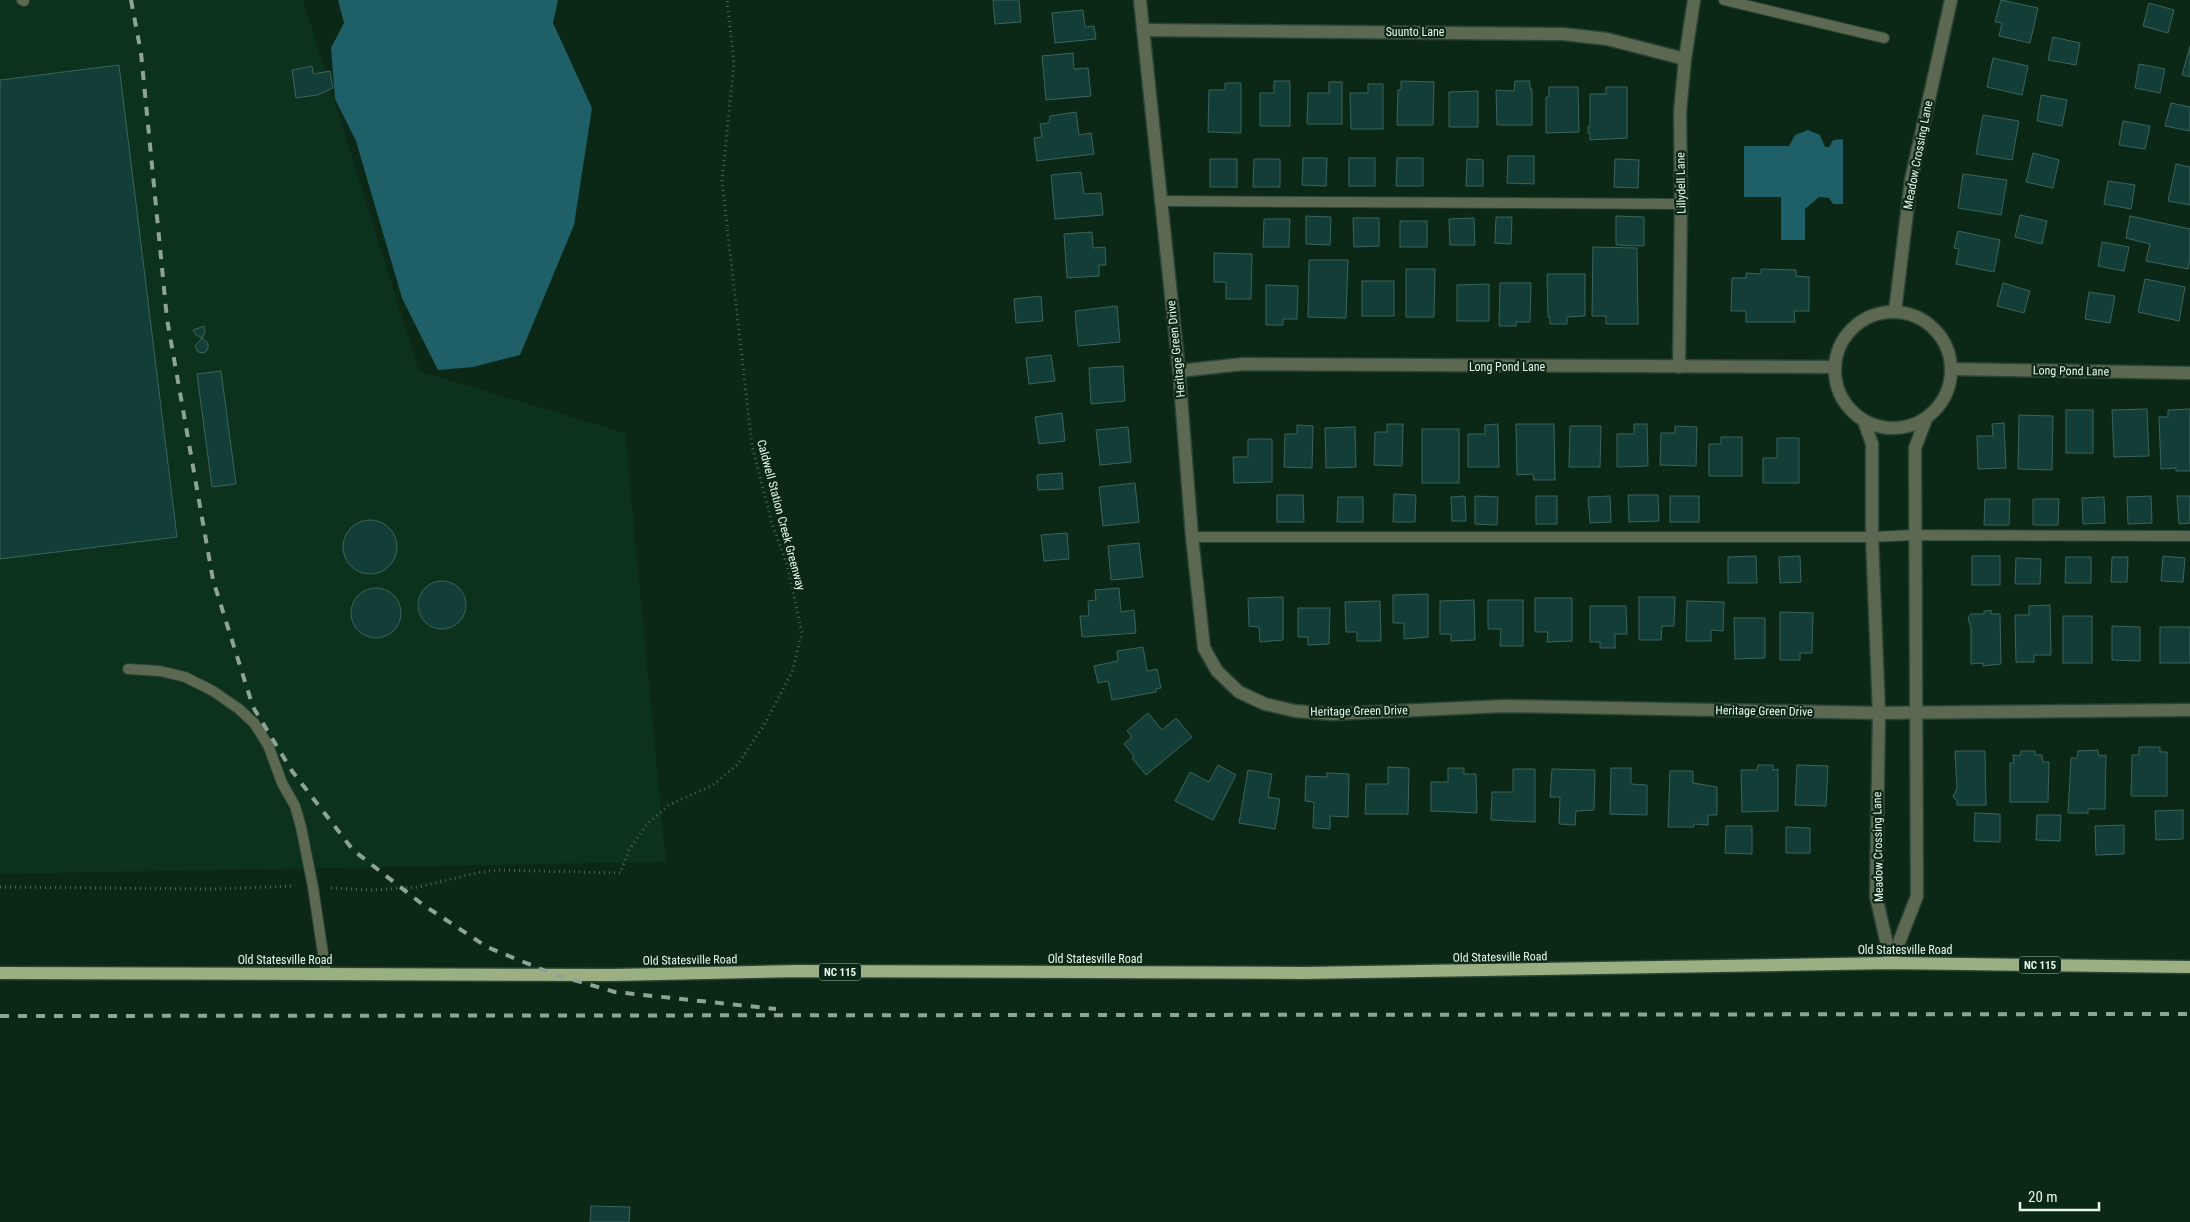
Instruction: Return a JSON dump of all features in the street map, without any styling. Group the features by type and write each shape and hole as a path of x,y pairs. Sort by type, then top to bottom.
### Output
{"main road":[{"name":"Old Statesville Road","path":"0,973 614,975 798,972 1323,973 1891,963 2190,967"}],"street":[{"name":"Heritage Green Drive","path":"1140,0 1179,371 1192,537 1204,648 1217,671 1239,692 1265,704 1295,711 1332,714 1504,706 1878,713 2190,710"},
{"name":"Lillydell Lane","path":"1679,367 1680,112 1684,60 1694,0"},
{"name":"Meadow Crossing Lane","path":"1895,311 1911,180 1951,0"},
{"name":"Suunto Lane","path":"1143,30 1563,34 1607,39 1684,60"},
{"path":"1834,367 1840,345 1854,327 1873,315 1895,311 1919,317 1938,332 1950,354 1952,369"},
{"name":"Long Pond Lane","path":"1179,371 1243,364 1834,367"},
{"name":"Meadow Crossing Lane","path":"1834,367 1838,388 1844,401 1864,421 1884,428 1906,427 1926,419"},
{"name":"Meadow Crossing Lane","path":"1891,963 1917,896 1915,448 1926,419 1942,401 1952,369"},
{"name":"Long Pond Lane","path":"1952,369 2190,373"},
{"name":"Meadow Crossing Lane","path":"1864,421 1872,444 1872,537 1878,713 1876,896 1891,963"}],"lane":[{"path":"1724,0 1884,38"},
{"path":"1160,201 1681,204"},
{"path":"1192,537 2190,536"},
{"path":"128,669 160,671 185,677 239,709 254,723 268,745 282,783 295,806 313,887 326,974"}],"path":[{"name":"Caldwell Station Creek Greenway","path":"313,887 373,890 411,888 441,883 476,873 498,870 620,873 629,850 647,824 669,805 713,785 738,764 764,725 792,672 802,633 787,564 772,524 752,446 722,181 734,63 727,0"},
{"path":"0,887 211,889 313,887"}],"shaded area":[{"path":"0,0 303,0 419,371 625,433 666,862 0,874"}],"water":[{"path":"338,0 558,0 553,23 592,108 574,225 520,355 473,367 438,370 402,298 356,141 335,99 331,48 344,23"},
{"path":"1808,130 1820,135 1825,147 1829,147 1833,140 1843,139 1843,204 1833,204 1829,198 1819,197 1805,209 1805,240 1781,240 1781,197 1744,197 1744,146 1789,146 1795,135"}],"building":[{"path":"993,0 1019,0 1021,22 995,24"},
{"path":"2001,0 2038,8 2030,43 1999,36 2002,23 1995,22"},
{"path":"2149,3 2174,10 2168,33 2143,26"},
{"path":"1083,10 1085,27 1094,26 1096,39 1055,43 1052,13"},
{"path":"2053,37 2080,43 2076,65 2048,60"},
{"path":"2190,46 2190,77 2182,75"},
{"path":"1073,53 1074,69 1088,68 1091,96 1046,100 1042,56"},
{"path":"1993,58 2028,66 2022,95 1987,87"},
{"path":"2139,64 2165,69 2160,93 2135,88"},
{"path":"119,65 177,537 0,559 0,80"},
{"path":"312,66 313,74 330,71 333,88 317,95 296,98 292,70"},
{"path":"1274,81 1290,81 1290,126 1260,126 1260,93 1274,93"},
{"path":"1401,81 1434,82 1433,125 1397,125 1398,90 1401,90"},
{"path":"1515,81 1530,81 1530,89 1532,89 1532,125 1497,125 1496,90 1514,91"},
{"path":"1329,82 1342,82 1342,124 1307,124 1308,93 1329,93"},
{"path":"1225,83 1241,83 1241,133 1208,132 1209,90 1225,90"},
{"path":"1368,84 1383,84 1383,129 1351,129 1350,93 1368,93"},
{"path":"1549,87 1578,87 1579,132 1546,133 1546,97 1549,97"},
{"path":"1606,87 1627,87 1627,138 1590,140 1588,126 1590,126 1590,94 1606,94"},
{"path":"1478,91 1478,127 1449,127 1449,92"},
{"path":"2041,95 2067,100 2062,126 2037,121"},
{"path":"2171,103 2190,107 2190,131 2165,126"},
{"path":"1076,112 1079,135 1091,133 1094,154 1037,161 1034,138 1042,137 1040,124 1049,123 1050,116"},
{"path":"1983,115 2019,121 2012,160 1976,154"},
{"path":"2123,121 2150,126 2145,149 2119,145"},
{"path":"2033,153 2059,160 2053,188 2026,182"},
{"path":"1508,156 1534,156 1534,184 1507,183"},
{"path":"1303,158 1327,158 1326,186 1302,185"},
{"path":"1349,158 1375,158 1375,186 1349,186"},
{"path":"1397,158 1423,158 1423,186 1396,186"},
{"path":"1210,159 1237,159 1237,187 1210,187"},
{"path":"1254,159 1280,159 1280,187 1253,187"},
{"path":"1467,159 1483,160 1483,186 1466,186"},
{"path":"1615,159 1639,160 1638,188 1614,187"},
{"path":"2176,164 2190,167 2190,205 2168,201"},
{"path":"1081,172 1084,194 1101,193 1103,215 1055,219 1051,175"},
{"path":"1963,174 2007,180 2001,215 1958,208"},
{"path":"2108,181 2135,185 2131,209 2104,204"},
{"path":"2020,215 2047,221 2042,244 2015,237"},
{"path":"1306,216 1331,217 1330,245 1306,244"},
{"path":"1616,216 1644,217 1644,246 1616,245"},
{"path":"2130,216 2190,229 2188,269 2146,261 2150,244 2126,238"},
{"path":"1496,217 1512,217 1511,244 1495,243"},
{"path":"1353,218 1379,218 1379,246 1354,247"},
{"path":"1474,218 1475,245 1450,245 1449,219"},
{"path":"1264,219 1290,219 1289,247 1263,247"},
{"path":"1400,221 1427,221 1427,247 1400,247"},
{"path":"1958,231 2000,240 1994,272 1956,264 1959,249 1954,248"},
{"path":"1092,232 1093,248 1105,247 1106,265 1099,265 1099,276 1067,278 1064,234"},
{"path":"2102,242 2129,247 2124,271 2098,266"},
{"path":"1593,247 1637,248 1638,324 1606,324 1606,316 1592,316"},
{"path":"1214,253 1252,254 1251,299 1226,299 1226,282 1214,282"},
{"path":"1309,260 1348,260 1346,318 1308,317"},
{"path":"1406,269 1435,269 1434,317 1406,317"},
{"path":"1761,269 1796,270 1796,276 1809,277 1809,311 1794,311 1795,322 1746,322 1746,311 1731,311 1732,278 1746,278 1746,273 1761,274"},
{"path":"1547,274 1585,274 1585,316 1567,317 1567,324 1550,324 1550,317 1548,317"},
{"path":"2145,279 2185,287 2179,321 2138,312"},
{"path":"1362,281 1394,281 1394,316 1362,316"},
{"path":"1500,283 1531,283 1530,322 1516,322 1516,326 1499,326"},
{"path":"2003,283 2030,291 2024,313 1997,306"},
{"path":"1489,284 1489,321 1457,321 1457,285"},
{"path":"1266,285 1298,286 1297,319 1283,319 1283,325 1266,325"},
{"path":"2089,292 2115,296 2110,323 2085,319"},
{"path":"1041,296 1043,321 1016,323 1014,299"},
{"path":"1117,306 1120,342 1078,346 1075,311"},
{"path":"204,326 205,332 202,338 196,335 193,330"},
{"path":"202,338 208,343 208,349 204,353 198,352 195,346"},
{"path":"1051,355 1055,381 1029,384 1026,358"},
{"path":"1123,366 1125,401 1091,404 1089,368"},
{"path":"221,371 236,484 212,487 197,374"},
{"path":"2147,409 2149,456 2114,457 2112,410"},
{"path":"2190,409 2190,471 2176,471 2176,468 2161,469 2159,417 2168,417 2168,410"},
{"path":"2066,410 2093,410 2093,453 2066,453"},
{"path":"1062,413 1065,441 1039,444 1035,417"},
{"path":"2019,415 2053,416 2052,470 2018,469"},
{"path":"2004,423 2006,468 1978,469 1977,436 1993,436 1992,424"},
{"path":"1387,424 1403,424 1402,466 1374,465 1375,432 1387,432"},
{"path":"1498,424 1499,467 1468,467 1468,434 1485,434 1485,425"},
{"path":"1516,424 1554,424 1555,480 1534,480 1533,474 1517,475"},
{"path":"1634,424 1647,424 1648,466 1617,467 1617,434 1634,434"},
{"path":"1297,425 1313,426 1312,468 1284,467 1285,434 1297,434"},
{"path":"1570,426 1601,426 1600,467 1569,467"},
{"path":"1675,426 1697,427 1696,466 1660,465 1661,433 1675,433"},
{"path":"1128,427 1131,462 1100,465 1096,430"},
{"path":"1355,427 1356,467 1326,468 1325,428"},
{"path":"1422,429 1459,429 1459,483 1422,483"},
{"path":"1721,437 1742,437 1742,476 1709,476 1709,444 1721,444"},
{"path":"1777,438 1799,438 1799,483 1763,483 1763,458 1777,458"},
{"path":"1248,439 1272,439 1272,482 1234,483 1233,457 1248,457"},
{"path":"1062,473 1063,489 1038,490 1037,475"},
{"path":"1135,483 1139,522 1103,526 1099,487"},
{"path":"1394,494 1416,495 1415,522 1393,522"},
{"path":"1277,495 1303,495 1304,522 1277,522"},
{"path":"1628,495 1658,495 1659,521 1629,522"},
{"path":"1465,496 1466,521 1452,521 1451,497"},
{"path":"1475,496 1498,497 1497,525 1475,524"},
{"path":"1536,496 1557,496 1557,524 1536,524"},
{"path":"1610,496 1611,522 1590,523 1588,497"},
{"path":"1670,496 1699,496 1699,522 1670,522"},
{"path":"2151,496 2152,523 2128,524 2127,497"},
{"path":"2177,496 2190,496 2190,523 2179,524"},
{"path":"1338,497 1363,497 1363,522 1337,522"},
{"path":"2104,497 2105,523 2083,524 2082,498"},
{"path":"1985,499 2010,499 2009,525 1984,525"},
{"path":"2033,499 2059,499 2058,525 2033,525"},
{"path":"370,520 380,522 389,528 395,537 397,547 395,557 389,566 380,572 370,574 360,572 351,566 345,557 343,547 345,537 351,528 360,522"},
{"path":"1067,533 1069,559 1044,561 1041,535"},
{"path":"1139,543 1143,577 1111,580 1108,546"},
{"path":"1756,556 1757,583 1728,583 1728,557"},
{"path":"1800,556 1801,582 1780,583 1779,557"},
{"path":"1972,556 2000,556 2000,585 1972,585"},
{"path":"2163,556 2185,558 2183,582 2161,581"},
{"path":"2066,557 2091,557 2091,583 2065,583"},
{"path":"2112,557 2128,557 2127,582 2111,582"},
{"path":"2016,558 2041,559 2040,584 2015,584"},
{"path":"442,581 451,583 459,588 464,596 466,605 464,614 459,622 451,627 442,629 433,627 425,622 420,614 418,605 420,596 425,588 433,583"},
{"path":"376,588 385,590 396,599 401,613 399,622 390,633 376,638 367,636 356,627 351,613 353,604 362,593"},
{"path":"1119,588 1121,612 1134,610 1136,633 1082,637 1080,616 1089,616 1088,601 1096,600 1095,590"},
{"path":"1428,594 1428,637 1404,639 1404,623 1393,623 1393,595"},
{"path":"1283,597 1283,640 1260,642 1259,627 1249,626 1248,598"},
{"path":"1639,597 1675,597 1674,626 1662,626 1661,640 1639,640"},
{"path":"1535,598 1572,598 1572,641 1547,642 1548,632 1535,632"},
{"path":"1474,600 1475,640 1451,641 1451,634 1440,634 1440,601"},
{"path":"1488,600 1523,600 1523,646 1500,646 1501,629 1488,629"},
{"path":"1380,601 1381,641 1357,641 1357,632 1346,632 1345,602"},
{"path":"1687,601 1724,602 1723,631 1711,630 1711,641 1686,641"},
{"path":"2050,605 2051,655 2034,655 2034,662 2016,662 2015,615 2029,615 2029,606"},
{"path":"1590,606 1626,606 1627,634 1615,634 1615,648 1600,648 1600,642 1590,642"},
{"path":"1298,608 1330,608 1329,644 1308,645 1308,637 1298,637"},
{"path":"1991,610 1991,614 2000,614 2001,664 1983,666 1983,663 1971,664 1971,628 1968,618 1971,614 1984,614 1984,611"},
{"path":"1780,612 1813,613 1812,653 1800,653 1800,660 1780,660"},
{"path":"2063,616 2092,616 2092,663 2063,663"},
{"path":"1734,618 1765,618 1765,658 1735,659"},
{"path":"2112,626 2140,627 2140,661 2112,660"},
{"path":"2160,627 2190,627 2190,663 2160,663"},
{"path":"1143,647 1147,671 1157,669 1161,688 1156,689 1156,692 1112,700 1108,681 1098,683 1094,666 1118,661 1117,651"},
{"path":"1148,713 1162,730 1176,718 1192,737 1146,775 1132,758 1134,756 1124,744 1132,737 1127,731"},
{"path":"2139,747 2160,747 2160,752 2167,752 2167,796 2131,796 2132,755 2139,755"},
{"path":"2098,750 2099,756 2106,755 2105,809 2088,809 2088,813 2068,813 2071,758 2077,758 2078,751"},
{"path":"1955,751 1985,751 1986,805 1957,805 1957,801 1953,797 1957,788"},
{"path":"2021,751 2035,751 2035,755 2042,755 2043,762 2049,762 2048,802 2010,802 2010,763 2014,763 2013,755 2020,756"},
{"path":"1218,765 1236,775 1213,820 1175,801 1190,772 1209,782"},
{"path":"1758,765 1773,765 1773,770 1778,769 1778,811 1742,812 1741,770 1757,770"},
{"path":"1797,765 1828,766 1826,806 1795,805"},
{"path":"1388,767 1409,768 1408,814 1365,814 1366,784 1388,784"},
{"path":"1448,768 1464,768 1464,774 1476,774 1477,813 1431,811 1431,782 1448,782"},
{"path":"1611,768 1631,768 1631,784 1647,785 1647,815 1610,814"},
{"path":"1513,769 1535,769 1535,822 1491,820 1492,792 1513,792"},
{"path":"1552,769 1595,770 1594,810 1576,811 1575,825 1559,824 1560,797 1550,797"},
{"path":"1248,770 1272,774 1268,797 1280,799 1275,829 1239,823"},
{"path":"1670,771 1693,771 1693,783 1717,787 1717,815 1708,815 1708,825 1694,824 1694,827 1668,827"},
{"path":"1327,773 1349,774 1348,817 1330,816 1330,829 1313,828 1314,802 1305,801 1306,776 1327,777"},
{"path":"2183,810 2183,839 2156,840 2155,811"},
{"path":"1975,813 2000,814 2000,842 1974,841"},
{"path":"2037,815 2061,815 2060,841 2036,840"},
{"path":"2124,825 2124,854 2096,855 2095,826"},
{"path":"1726,826 1752,826 1752,854 1725,853"},
{"path":"1786,827 1810,828 1810,853 1786,853"},
{"path":"591,1206 630,1207 629,1222 590,1222"}],"railway":[{"path":"131,0 141,53 167,319 213,580 253,707 292,771 353,850 422,904 487,947 553,974 615,992 776,1009"},
{"path":"0,1016 2190,1014"}]}
